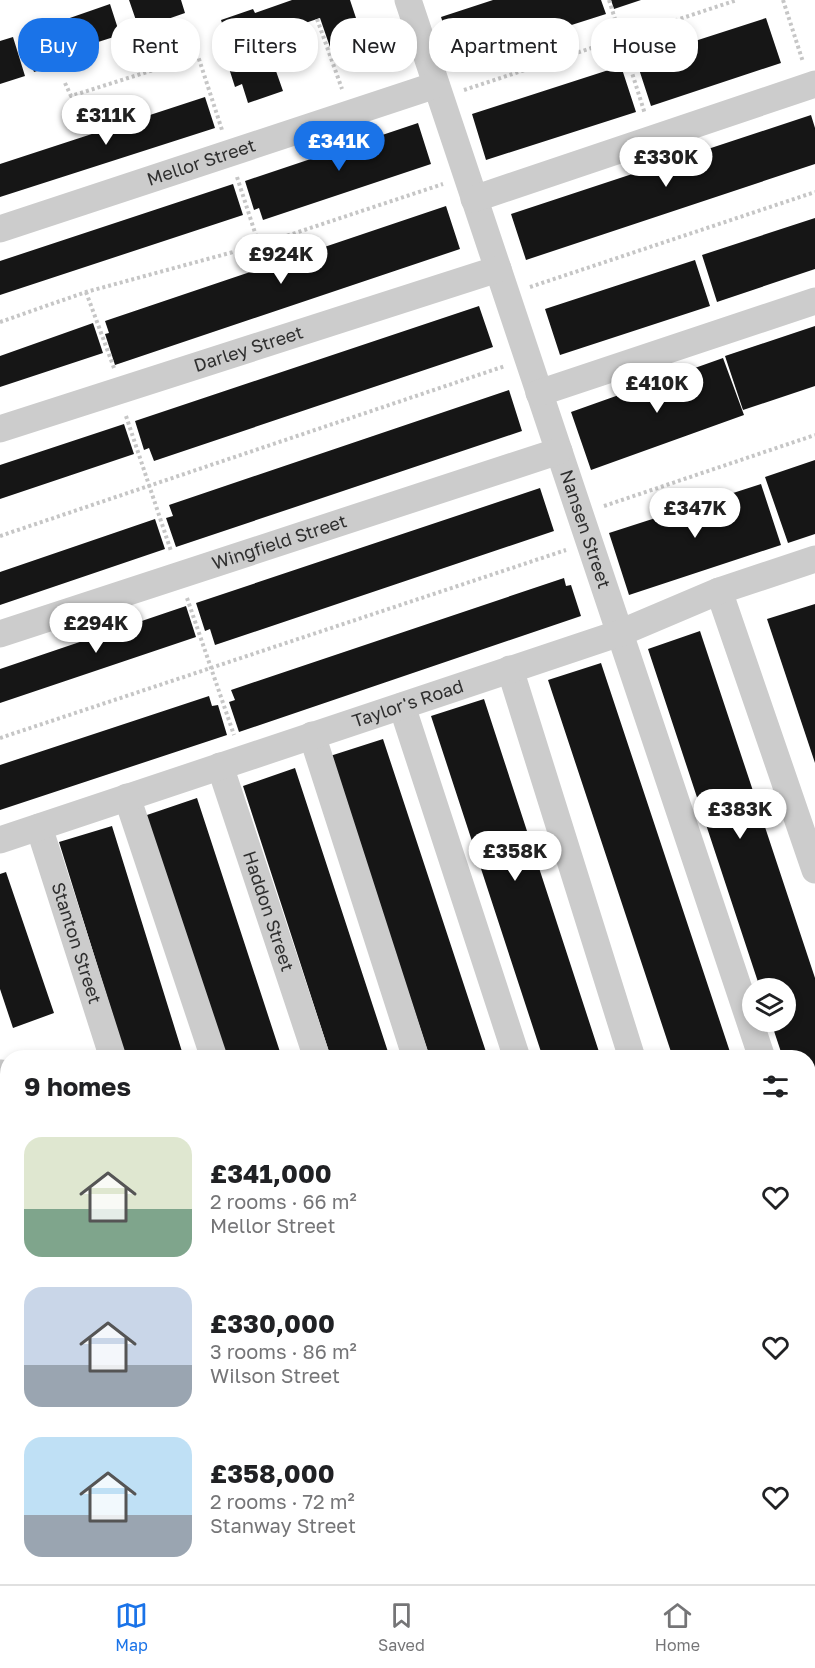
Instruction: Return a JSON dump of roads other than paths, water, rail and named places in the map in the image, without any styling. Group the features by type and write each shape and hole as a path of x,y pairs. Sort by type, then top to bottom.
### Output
{"street":[{"name":"Nansen Street","path":"410,1 470,188 759,1050"},
{"path":"470,188 653,138 813,84"},
{"name":"Mellor Street","path":"0,230 350,113 438,91"},
{"name":"Darley Street","path":"0,429 118,393 498,268"},
{"path":"539,393 815,301"},
{"name":"Wingfield Street","path":"0,634 559,451"},
{"name":"Taylor's Road","path":"0,840 620,633 719,591 815,559"},
{"path":"719,591 815,870"},
{"path":"510,669 630,1050"},
{"path":"402,706 514,1050"},
{"path":"312,735 413,1050"},
{"name":"Haddon Street","path":"231,762 315,1050"},
{"path":"128,797 211,1050"},
{"name":"Stanton Street","path":"39,827 110,1050"}]}
